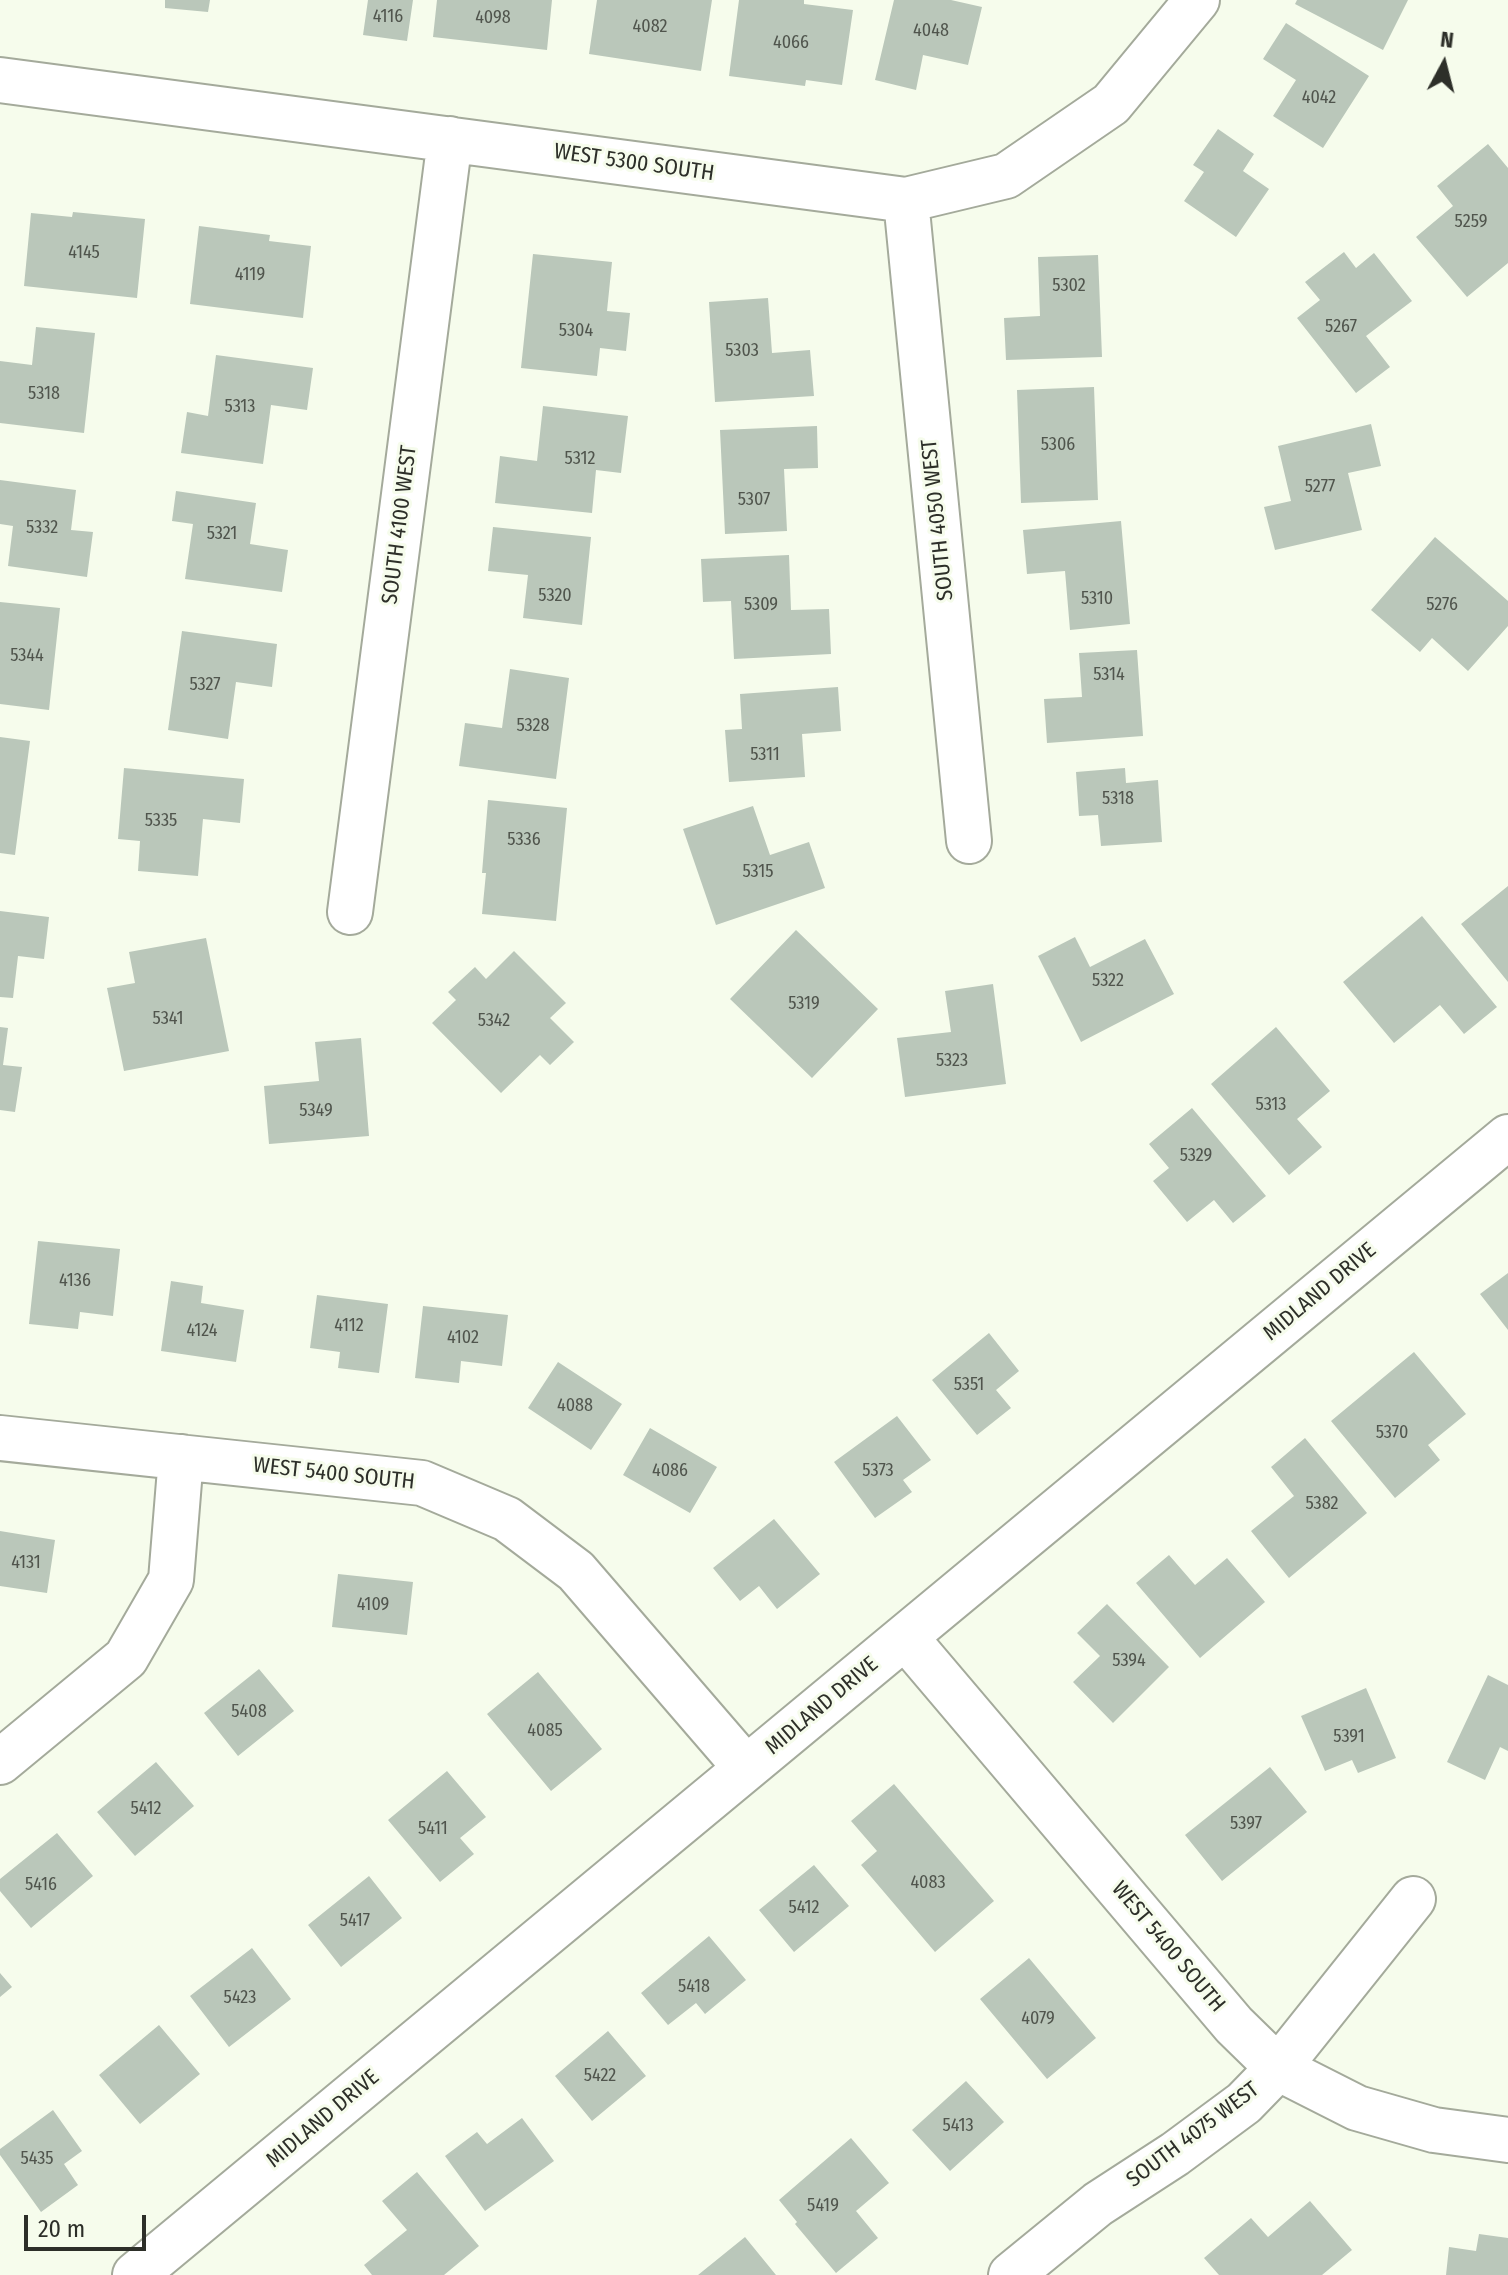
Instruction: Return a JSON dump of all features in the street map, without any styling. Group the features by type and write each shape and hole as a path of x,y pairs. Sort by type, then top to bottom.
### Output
{"street":[{"name":"WEST 5300 SOUTH","path":"0,80 906,200 1006,176 1111,104 1197,0"},
{"name":"SOUTH 4100 WEST","path":"350,912 450,139"},
{"name":"SOUTH 4050 WEST","path":"906,200 969,841"},
{"name":"MIDLAND DRIVE","path":"135,2275 1508,1137"},
{"name":"WEST 5400 SOUTH","path":"0,1438 422,1483 507,1519 576,1571 746,1768"},
{"path":"0,1762 126,1658 171,1580 181,1457"},
{"name":"WEST 5400 SOUTH","path":"905,1637 1234,2025 1278,2068 1357,2108 1434,2130 1508,2140"},
{"name":"SOUTH 4075 WEST","path":"1011,2275 1098,2204 1175,2154 1244,2103 1278,2068 1413,1899"}],"building":[{"path":"165,0 210,0 208,12 165,8"},
{"path":"368,0 413,0 407,41 363,35"},
{"path":"437,0 552,0 547,50 433,37"},
{"path":"597,0 712,0 701,71 589,54"},
{"path":"739,0 804,0 804,4 853,10 842,85 806,80 805,86 729,76"},
{"path":"894,0 951,0 982,7 968,65 923,55 916,90 875,80"},
{"path":"1297,0 1408,0 1383,50 1295,4"},
{"path":"1286,23 1369,76 1323,148 1273,116 1296,80 1263,59"},
{"path":"1218,129 1254,154 1243,171 1269,189 1236,237 1184,201 1204,172 1193,165"},
{"path":"1488,144 1508,168 1508,263 1467,297 1416,237 1453,206 1437,186"},
{"path":"73,212 145,219 137,298 24,286 31,213 72,217"},
{"path":"199,226 270,235 269,241 311,246 303,318 190,304"},
{"path":"1344,252 1356,268 1374,253 1412,301 1366,336 1390,367 1356,393 1297,318 1320,300 1305,282"},
{"path":"533,254 612,262 607,311 630,313 626,351 600,348 597,376 521,368"},
{"path":"1098,255 1102,357 1006,360 1004,318 1040,316 1038,257"},
{"path":"768,298 772,353 810,350 814,396 715,402 709,302"},
{"path":"36,327 95,333 84,433 0,423 0,361 32,365"},
{"path":"216,355 313,368 307,410 271,405 263,464 181,453 187,412 208,416"},
{"path":"1094,387 1098,500 1021,503 1017,390"},
{"path":"543,406 628,416 621,473 596,470 592,513 495,503 500,456 537,461"},
{"path":"1371,424 1381,466 1348,473 1362,530 1275,550 1264,507 1291,501 1278,446"},
{"path":"817,426 818,468 784,469 787,531 725,534 720,430"},
{"path":"0,480 76,490 71,530 93,532 87,577 8,566 13,526 0,524"},
{"path":"176,491 256,503 250,544 288,550 282,592 185,579 193,524 172,521"},
{"path":"1121,521 1130,624 1070,630 1065,571 1027,574 1023,530"},
{"path":"493,527 591,537 582,625 523,618 528,575 488,571"},
{"path":"1435,537 1508,601 1508,626 1468,671 1432,638 1420,652 1371,610"},
{"path":"789,555 791,610 829,609 831,654 734,659 731,601 703,602 701,559"},
{"path":"0,602 60,608 49,710 0,704"},
{"path":"182,631 277,644 272,687 236,682 228,739 168,730"},
{"path":"1137,650 1143,736 1047,743 1044,699 1082,697 1079,653"},
{"path":"510,669 569,678 556,779 459,766 465,723 502,728"},
{"path":"838,687 841,731 802,734 805,777 729,782 725,730 742,729 740,694"},
{"path":"0,737 30,741 15,855 0,853"},
{"path":"124,768 244,779 240,823 203,819 198,876 138,871 140,841 118,839"},
{"path":"1125,768 1126,783 1158,780 1162,842 1101,846 1098,815 1079,816 1076,772"},
{"path":"488,800 567,808 556,921 482,914"},
{"path":"753,806 770,855 809,842 825,888 716,925 683,829"},
{"path":"1508,886 1508,982 1461,924"},
{"path":"0,911 49,917 44,959 18,956 13,998 0,997"},
{"path":"1422,916 1497,1007 1464,1034 1440,1005 1394,1043 1343,982"},
{"path":"796,930 878,1009 812,1078 730,999"},
{"path":"1075,937 1090,967 1145,939 1174,994 1081,1042 1038,956"},
{"path":"206,938 229,1051 124,1071 107,988 135,983 129,952"},
{"path":"514,951 566,1003 550,1018 574,1042 550,1065 540,1055 501,1093 432,1023 456,1000 448,992 475,967 486,979"},
{"path":"993,984 1006,1084 905,1097 897,1038 951,1032 945,991"},
{"path":"0,1027 8,1028 3,1065 22,1067 15,1112 0,1110"},
{"path":"1276,1027 1330,1091 1297,1119 1322,1147 1289,1175 1211,1084"},
{"path":"361,1038 369,1136 269,1144 264,1086 319,1081 315,1042"},
{"path":"1192,1108 1266,1196 1233,1223 1214,1200 1187,1222 1153,1181 1169,1168 1149,1144"},
{"path":"38,1241 120,1249 113,1316 80,1312 78,1329 29,1324"},
{"path":"1508,1273 1508,1330 1480,1294"},
{"path":"171,1281 203,1286 201,1303 244,1310 236,1362 161,1351"},
{"path":"317,1295 388,1304 379,1373 338,1368 340,1352 310,1348"},
{"path":"423,1306 508,1315 502,1366 461,1361 459,1383 415,1378"},
{"path":"989,1333 1019,1371 996,1390 1011,1408 977,1435 932,1380"},
{"path":"1414,1352 1466,1414 1428,1445 1440,1460 1395,1498 1331,1421"},
{"path":"558,1362 622,1404 591,1450 528,1408"},
{"path":"897,1416 931,1460 903,1480 912,1492 875,1518 834,1462"},
{"path":"650,1428 717,1467 690,1513 623,1475"},
{"path":"1305,1438 1367,1513 1289,1578 1251,1531 1294,1496 1271,1467"},
{"path":"774,1519 820,1574 777,1609 759,1586 740,1601 713,1568"},
{"path":"0,1531 55,1540 47,1593 0,1586"},
{"path":"1169,1555 1195,1585 1227,1558 1265,1602 1200,1658 1136,1583"},
{"path":"338,1574 413,1582 407,1635 332,1627"},
{"path":"1107,1604 1169,1667 1113,1723 1073,1682 1100,1656 1077,1633"},
{"path":"259,1669 294,1711 238,1756 204,1713"},
{"path":"538,1672 602,1749 551,1791 487,1714"},
{"path":"1488,1675 1508,1685 1508,1751 1500,1747 1485,1780 1447,1762"},
{"path":"1366,1688 1396,1758 1358,1773 1352,1760 1325,1771 1301,1716"},
{"path":"156,1762 194,1806 135,1856 97,1812"},
{"path":"1270,1767 1307,1812 1222,1881 1185,1835"},
{"path":"447,1771 486,1817 460,1838 474,1854 440,1882 388,1820"},
{"path":"894,1784 994,1901 935,1952 861,1865 877,1851 851,1821"},
{"path":"57,1833 93,1876 31,1928 0,1891 0,1879"},
{"path":"814,1865 849,1906 794,1952 759,1910"},
{"path":"369,1876 402,1918 341,1967 308,1925"},
{"path":"709,1936 746,1980 705,2014 696,2003 668,2025 641,1993"},
{"path":"252,1948 291,1999 229,2047 190,1996"},
{"path":"1029,1958 1096,2038 1047,2079 980,1999"},
{"path":"0,1973 12,1987 0,1997"},
{"path":"159,2025 200,2074 140,2124 99,2075"},
{"path":"608,2031 646,2076 592,2121 555,2076"},
{"path":"966,2081 1004,2122 950,2171 912,2130"},
{"path":"53,2110 82,2151 64,2164 78,2185 41,2212 0,2155 0,2149"},
{"path":"522,2118 554,2161 485,2211 445,2156 477,2132 487,2144"},
{"path":"851,2138 889,2183 856,2211 878,2238 836,2273 779,2200"},
{"path":"417,2172 479,2246 444,2275 372,2275 364,2265 407,2230 382,2201"},
{"path":"1310,2201 1352,2250 1322,2275 1219,2275 1204,2258 1251,2218 1268,2237"},
{"path":"1479,2234 1508,2238 1508,2275 1446,2275 1449,2247 1476,2251"},
{"path":"745,2237 776,2275 698,2275"}]}
